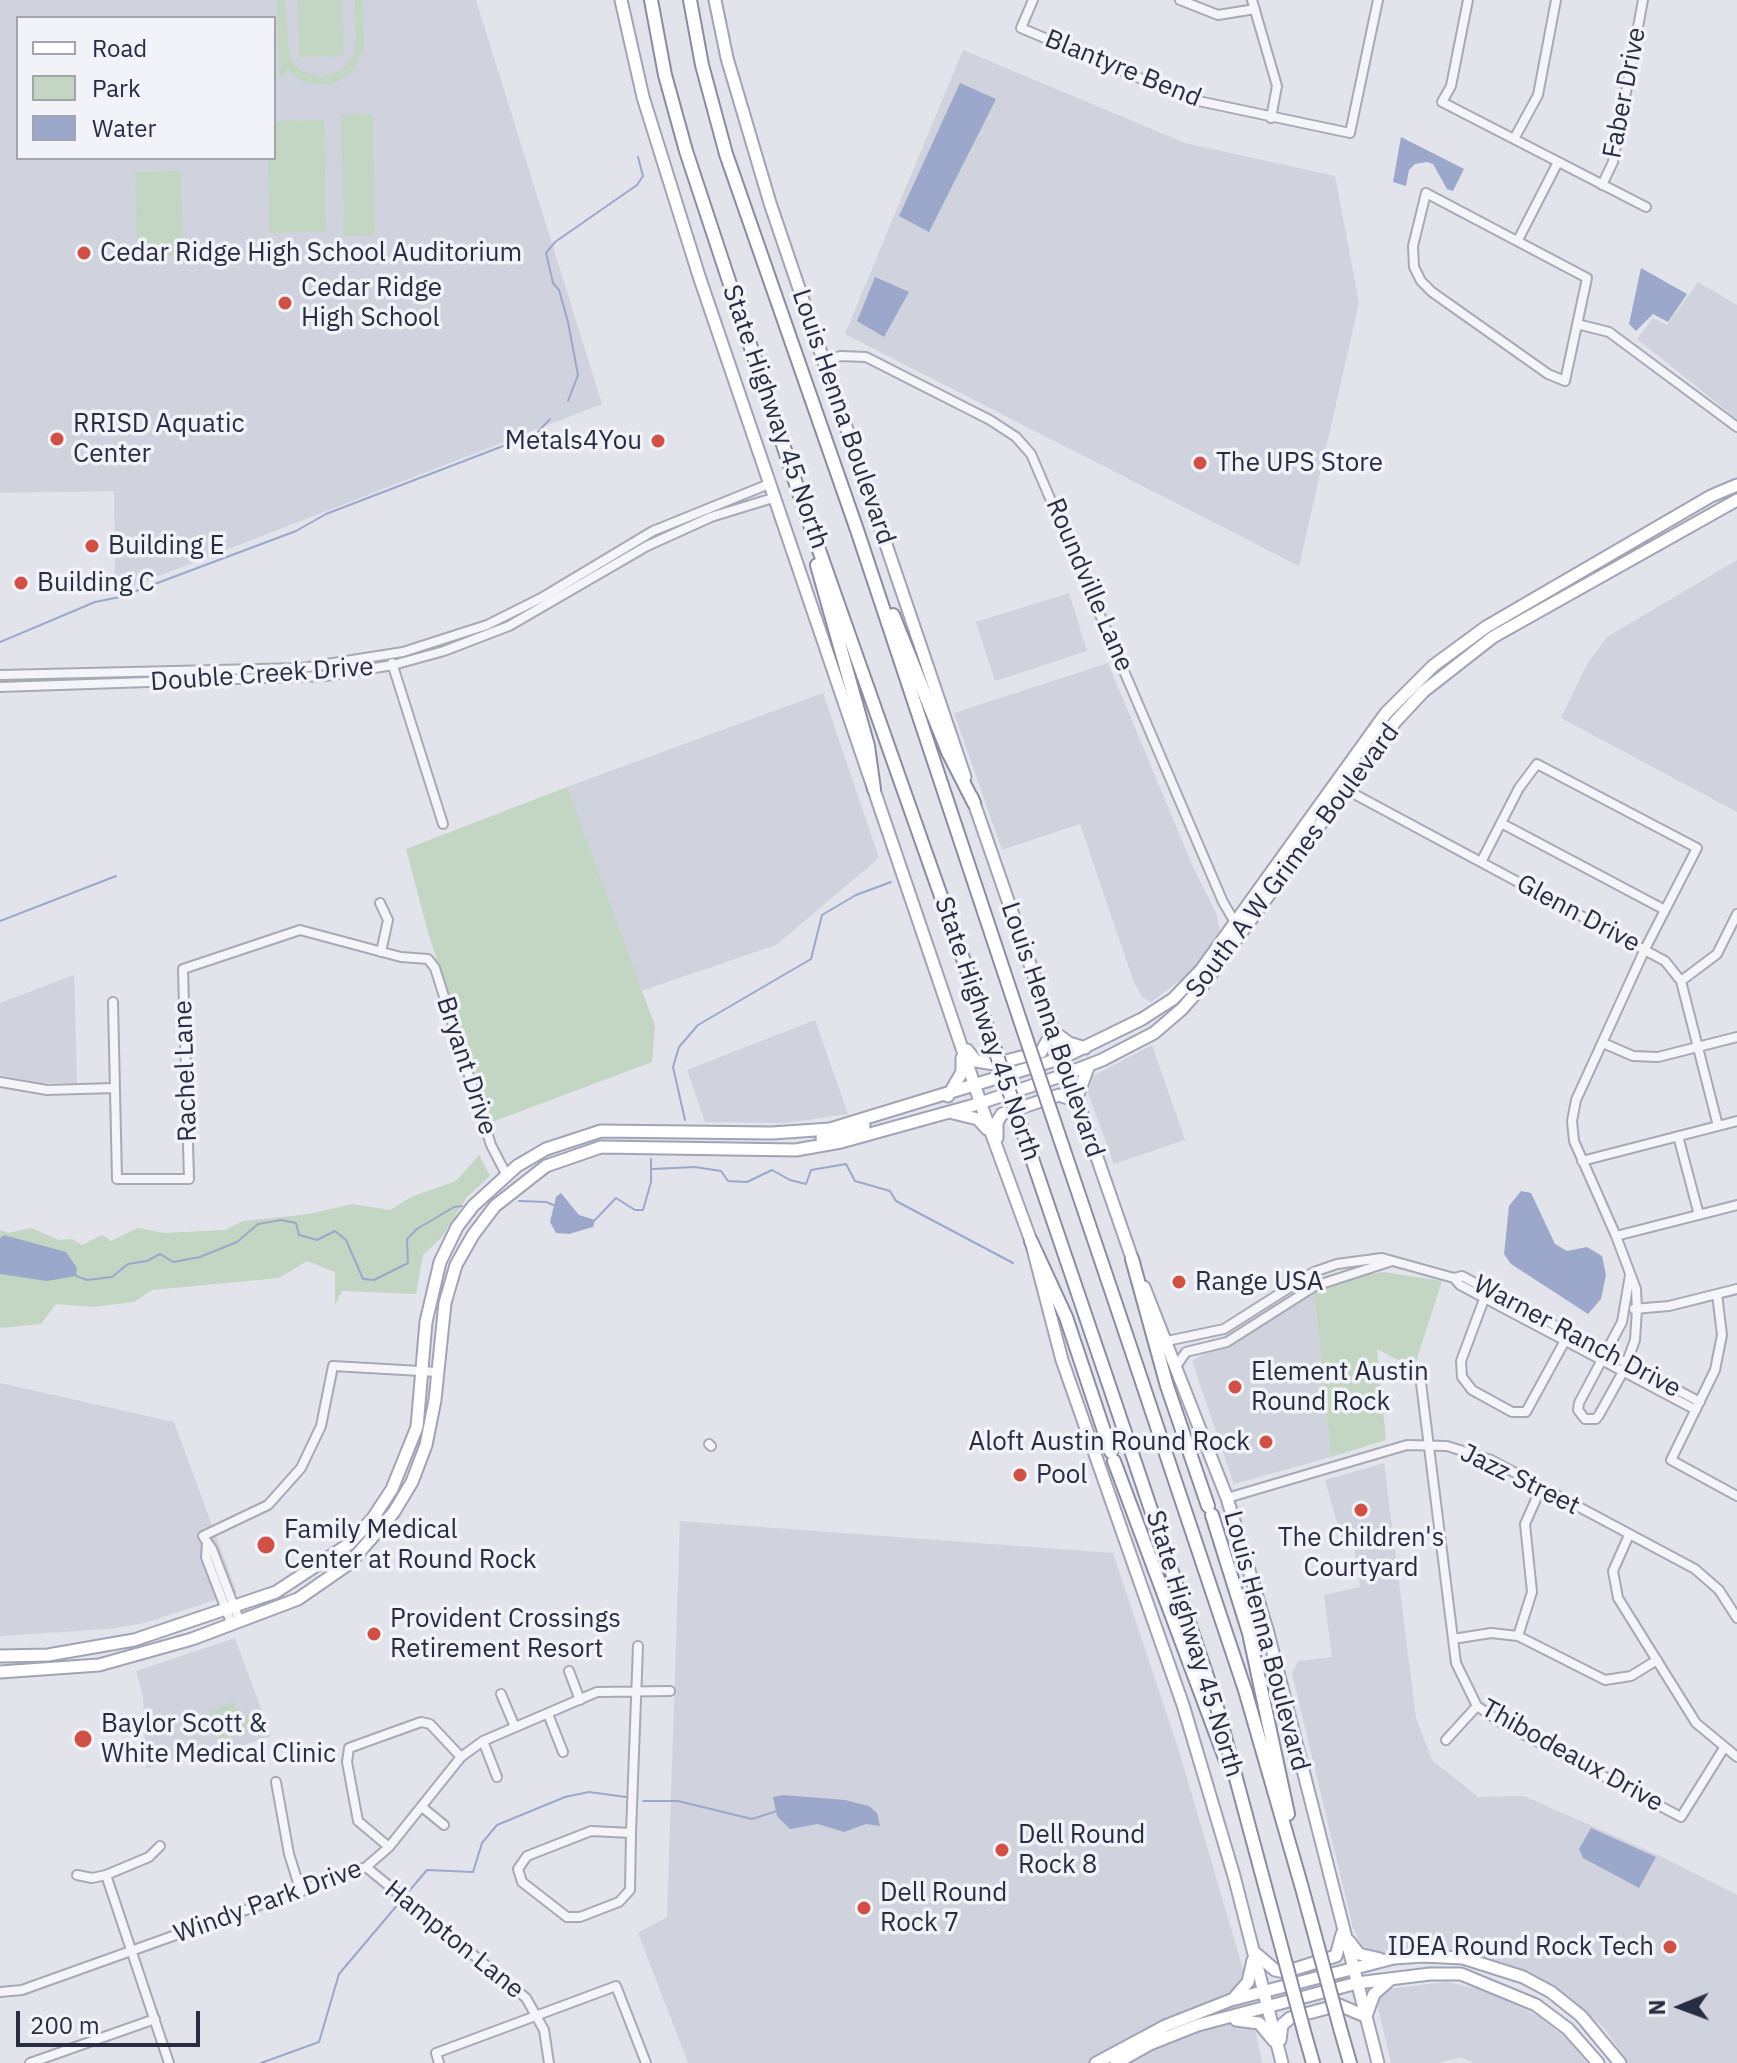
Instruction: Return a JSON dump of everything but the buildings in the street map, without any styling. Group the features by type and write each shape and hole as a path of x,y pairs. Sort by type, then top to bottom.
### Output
{"highway":[{"name":"State Highway 45 North","path":"650,0 686,151 800,496 991,1038 1107,1379 1250,1828 1313,2063"},
{"name":"State Highway 45 North","path":"690,0 702,65 726,154 857,530 1245,1690 1350,2063"},
{"path":"699,0 702,65"},
{"path":"800,496 868,746 874,789"},
{"path":"857,530 948,752 974,803"},
{"path":"1031,1241 1066,1317 1113,1457 1210,1701"},
{"path":"1132,1259 1167,1386 1210,1510 1262,1687 1302,1888"}],"main road":[{"path":"621,0 643,97 773,498 1031,1241 1062,1360 1183,1705 1265,1990 1282,2063"},
{"name":"Louis Henna Boulevard","path":"715,0 727,58 770,203 1066,1074 1132,1259 1177,1365 1227,1498 1280,1674 1378,2063"},
{"name":"South A W Grimes Boulevard","path":"0,1672 99,1665 236,1624 298,1599 325,1584 375,1537 412,1482 426,1445 449,1291 456,1265 481,1222 515,1186 546,1166 601,1147 796,1150 870,1135 949,1113 1066,1074 1154,1033 1182,1009 1340,787 1451,659 1524,605 1687,510 1737,485"},
{"name":"South A W Grimes Boulevard","path":"1451,659 1737,500"},
{"path":"1677,534 1687,510"},
{"path":"1524,605 1531,616"},
{"name":"South A W Grimes Boulevard","path":"0,1656 48,1655 113,1645 276,1592 323,1563 373,1518 398,1476 417,1427 432,1287 457,1227 491,1187 546,1149 601,1131 772,1133 830,1129 976,1087 1062,1058 1159,1010 1201,970 1239,926"},
{"path":"1125,1049 1130,1040 1152,1027 1159,1010"},
{"path":"962,1045 976,1061 994,1064 1041,1052 1049,1038 1048,1016"},
{"path":"1054,1032 1069,1043 1085,1048"},
{"path":"948,1096 962,1072 962,1045"},
{"path":"998,1148 997,1122 1002,1114 1059,1095 1076,1101 1089,1065"},
{"path":"949,1113 978,1119 991,1133"},
{"path":"796,1150 804,1142 859,1130 864,1126 863,1119"},
{"path":"1254,1951 1275,1970 1285,1972 1336,1956 1343,1930"},
{"path":"1343,1930 1359,1954 1369,1959 1463,1958 1523,1977 1551,1992 1581,2016 1620,2063"},
{"path":"1231,2000 1248,1982 1254,1951"},
{"path":"1096,2063 1165,2026 1231,2000 1394,1958"},
{"path":"1116,2063 1150,2044 1219,2020 1357,1983 1397,1976 1461,1974 1514,1993 1559,2021 1598,2063"},
{"path":"1279,2049 1282,2025 1290,2018 1339,2005 1365,2016 1381,1985 1397,1976"},
{"path":"1219,2020 1259,2023 1279,2049"},
{"path":"1150,2044 1155,2032 1165,2026"}],"street":[{"name":"Blantyre Bend","path":"1033,0 1021,28 1189,99 1350,133 1378,0"},
{"path":"1180,0 1218,15 1254,5 1277,86 1271,118"},
{"path":"1468,0 1451,86 1442,102 1646,207"},
{"path":"1514,139 1538,95 1556,0"},
{"name":"Faber Drive","path":"1602,185 1613,162 1643,0"},
{"path":"1518,240 1558,162"},
{"path":"1426,193 1587,278 1577,324 1565,381 1548,374 1432,292 1414,267 1413,246 1426,193"},
{"path":"1577,324 1609,332 1737,427"},
{"name":"Roundville Lane","path":"824,360 852,355 866,357 990,420 1016,437 1031,454 1239,926"},
{"name":"Double Creek Drive","path":"0,675 302,668 390,655 487,625 543,597 653,531 769,484"},
{"name":"Double Creek Drive","path":"0,687 326,676 393,665 444,651 509,626 647,546 711,517 773,498"},
{"path":"647,546 699,516 701,510"},
{"path":"390,655 443,824"},
{"path":"1481,862 1519,788 1537,764 1697,848 1645,949 1576,1100 1572,1121 1574,1141 1636,1289 1638,1325 1625,1367 1599,1415 1596,1419 1585,1419 1578,1410 1579,1403 1605,1356 1626,1308 1630,1275"},
{"name":"Glenn Drive","path":"1340,787 1645,949 1665,961 1681,981"},
{"path":"1501,823 1665,910"},
{"path":"380,903 388,920 381,952"},
{"path":"1718,1126 1681,981 1717,954 1737,914"},
{"name":"Rachel Lane","path":"113,1002 117,1179 189,1179 183,969 300,930 381,952 428,959"},
{"name":"Bryant Drive","path":"428,959 435,968 491,1145 506,1174"},
{"path":"1603,1043 1645,1058 1737,1037"},
{"path":"0,1082 47,1090 115,1088"},
{"path":"1582,1161 1737,1121"},
{"path":"655,1147 656,1130"},
{"path":"1678,1136 1699,1215"},
{"path":"1616,1236 1737,1205"},
{"name":"Warner Ranch Drive","path":"1167,1341 1224,1329 1276,1295 1337,1264 1382,1258 1454,1278 1462,1276 1486,1293 1698,1406"},
{"name":"Warner Ranch Drive","path":"1177,1365 1186,1352 1227,1342 1283,1304 1338,1276 1389,1262"},
{"path":"1626,1308 1637,1309 1737,1289"},
{"path":"1486,1293 1461,1361 1462,1377 1472,1390 1512,1412 1521,1414 1529,1409 1568,1336"},
{"path":"1717,1294 1721,1349 1698,1406 1671,1460 1737,1496"},
{"path":"1276,1295 1283,1304"},
{"path":"236,1624 203,1536 268,1505 301,1468 321,1426 333,1366 438,1372"},
{"name":"Thibodeaux Drive","path":"1420,1375 1458,1673 1477,1706 1502,1723 1681,1817 1724,1748"},
{"name":"Jazz Street","path":"1227,1498 1407,1445 1429,1444 1476,1454 1704,1576 1719,1590 1737,1618"},
{"path":"1518,1636 1532,1592 1525,1524 1541,1488"},
{"path":"1629,1535 1616,1560 1613,1585 1696,1723 1737,1757"},
{"path":"1453,1639 1491,1633 1518,1636 1605,1680 1631,1676 1657,1660"},
{"path":"631,1833 591,1831 579,1834 527,1856 518,1873 522,1882 563,1914 580,1917 622,1900 628,1894 631,1833 637,1689 638,1646"},
{"path":"569,1671 580,1700"},
{"name":"Windy Park Drive","path":"0,1992 22,1990 366,1867 389,1847 461,1757 483,1741 602,1691 670,1691"},
{"path":"501,1694 515,1727"},
{"path":"1446,1740 1477,1706"},
{"path":"548,1714 563,1752"},
{"path":"389,1847 358,1821 347,1762 349,1748 421,1722 430,1724 461,1757"},
{"path":"483,1741 497,1777"},
{"path":"276,1782 289,1854 301,1892"},
{"path":"422,1807 444,1825"},
{"path":"77,1875 92,1878 106,1875 149,1857 160,1846"},
{"name":"Hampton Lane","path":"366,1867 519,1991 538,2015 547,2041 549,2063"},
{"path":"106,1875 169,2063"},
{"path":"439,2063 436,2053 616,1986 646,2063"},
{"path":"30,2063 155,2019"}],"shaded area":[{"name":"Cedar Ridge High School","path":"0,0 476,0 602,404 115,593 114,491 0,493"},
{"path":"963,50 1185,143 1335,176 1359,303 1299,566 845,334"},
{"path":"1698,282 1737,305 1737,419 1637,339 1653,318 1667,325"},
{"path":"1737,560 1737,812 1561,718 1586,666 1607,637"},
{"path":"1069,593 1087,651 995,681 976,622"},
{"path":"1108,663 1193,867 1216,913 1220,930 1191,972 1151,1002 1142,997 1133,980 1080,824 1002,850 954,713"},
{"path":"823,693 879,858 776,945 641,991 567,787"},
{"path":"74,975 77,1083 42,1083 0,1075 0,1003"},
{"path":"815,1020 848,1114 787,1123 705,1122 687,1070"},
{"path":"1152,1045 1185,1140 1114,1164 1088,1093 1093,1076"},
{"path":"1314,1291 1331,1457 1234,1484 1192,1361"},
{"path":"0,1383 174,1422 237,1593 144,1623 108,1629 0,1636"},
{"path":"1384,1463 1416,1718 1432,1760 1478,1797 1524,1796 1660,1856 1737,1895 1737,2063 1628,2063 1605,2029 1572,2000 1515,1968 1456,1952 1420,1949 1378,1953 1361,1945 1353,1928 1292,1673 1298,1661 1332,1657 1324,1595 1360,1587 1353,1540 1343,1543 1325,1480"},
{"path":"680,1521 1113,1553 1179,1751 1242,1966 1262,2063 688,2063 638,1933 667,1917"},
{"path":"235,1638 271,1736 220,1753 216,1744 146,1769 143,1696 136,1671"},
{"path":"1447,1982 1487,1991 1538,2016 1569,2041 1587,2063 1473,2063 1461,2057 1438,2063 1391,2063 1377,2004 1381,1994 1387,1989"}],"green space":[{"path":"277,0 285,0 290,59 301,71 322,77 342,70 353,57 356,41 355,0 363,0 364,48 352,72 335,83 322,85 302,81 287,69 287,75 279,75"},
{"path":"297,0 342,0 344,56 299,57"},
{"path":"373,114 375,235 344,236 341,115"},
{"path":"324,120 326,231 270,233 268,160 276,160 276,121"},
{"path":"181,171 183,255 138,257 135,172"},
{"path":"567,787 655,1026 652,1062 492,1122 429,936 406,849"},
{"path":"479,1155 490,1176 467,1197 442,1237 423,1255 416,1294 342,1291 335,1305 335,1272 307,1261 279,1278 152,1290 134,1302 93,1307 56,1304 41,1324 0,1328 0,1230 8,1233 31,1228 59,1240 72,1239 82,1245 102,1235 111,1241 138,1228 164,1233 225,1230 243,1221 310,1214 352,1204 390,1210 411,1197 456,1181"},
{"path":"1384,1272 1442,1281 1414,1368 1377,1349 1386,1440 1331,1457 1314,1291 1354,1277"},
{"path":"233,1702 239,1718 255,1712 260,1726 220,1740 209,1711"}],"water":[{"path":"960,83 996,99 929,232 899,216"},
{"path":"1401,137 1464,169 1453,191 1447,189 1433,164 1427,162 1415,164 1409,170 1406,186 1393,182"},
{"path":"1641,268 1687,294 1668,322 1653,314 1636,331 1629,324"},
{"path":"875,277 909,292 884,337 857,321"},
{"path":"1521,1191 1531,1193 1555,1244 1567,1251 1587,1247 1602,1256 1606,1275 1601,1299 1588,1314 1511,1264 1504,1254 1509,1206"},
{"path":"561,1193 579,1215 595,1220 593,1227 569,1234 556,1233 550,1222 556,1197"},
{"path":"4,1235 66,1252 77,1268 76,1276 47,1281 0,1274 0,1238"},
{"path":"783,1795 845,1800 869,1806 877,1813 880,1826 866,1824 844,1832 818,1824 790,1829 777,1816 774,1802 773,1797"},
{"path":"1591,1828 1656,1857 1639,1888 1583,1858 1579,1849"}],"waterway":[{"path":"568,401 578,375 568,322 559,290 553,283 546,253 555,242 637,185 643,176 638,157"},
{"path":"0,642 95,602 120,597 296,531 326,514 537,433 550,419"},
{"path":"0,921 116,876"},
{"path":"685,1120 673,1067 679,1047 698,1025 811,959 822,915 856,895 891,882"},
{"path":"593,1222 616,1198 635,1210 643,1210 651,1182 651,1159"},
{"path":"652,1169 695,1167 721,1171 728,1181 747,1182 772,1170 806,1184 811,1170 846,1164 855,1181 890,1191 896,1201 1013,1263"},
{"path":"519,1201 546,1202 556,1206"},
{"path":"74,1275 87,1280 112,1277 128,1264 147,1261 160,1254 173,1262 200,1257 237,1242 258,1224 281,1220 296,1223 299,1235 317,1240 335,1231 346,1240 363,1279 374,1280 408,1263 407,1239 417,1229 454,1207 462,1206"},
{"path":"409,1891 427,1870 473,1872 482,1843 497,1825 565,1797 589,1792 626,1797"},
{"path":"643,1801 678,1801 752,1819 777,1811"},
{"path":"261,2063 319,2042 339,1974 399,1903"}],"place":[{"name":"Cedar Ridge High School Auditorium","path":"84,253"},
{"name":"Cedar Ridge High School","path":"285,303"},
{"name":"RRISD Aquatic Center","path":"57,439"},
{"name":"Metals4You","path":"658,441"},
{"name":"The UPS Store","path":"1200,463"},
{"name":"Building E","path":"92,546"},
{"name":"Building C","path":"21,583"},
{"name":"Range USA","path":"1179,1282"},
{"name":"Element Austin Round Rock","path":"1235,1387"},
{"name":"Aloft Austin Round Rock","path":"1266,1442"},
{"name":"Pool","path":"1020,1475"},
{"name":"The Children's Courtyard","path":"1361,1510"},
{"name":"Family Medical Center at Round Rock","path":"266,1545"},
{"name":"Provident Crossings Retirement Resort","path":"374,1634"},
{"name":"Baylor Scott & White Medical Clinic","path":"83,1739"},
{"name":"Dell Round Rock 8","path":"1002,1850"},
{"name":"Dell Round Rock 7","path":"864,1908"},
{"name":"IDEA Round Rock Tech","path":"1670,1947"}]}
